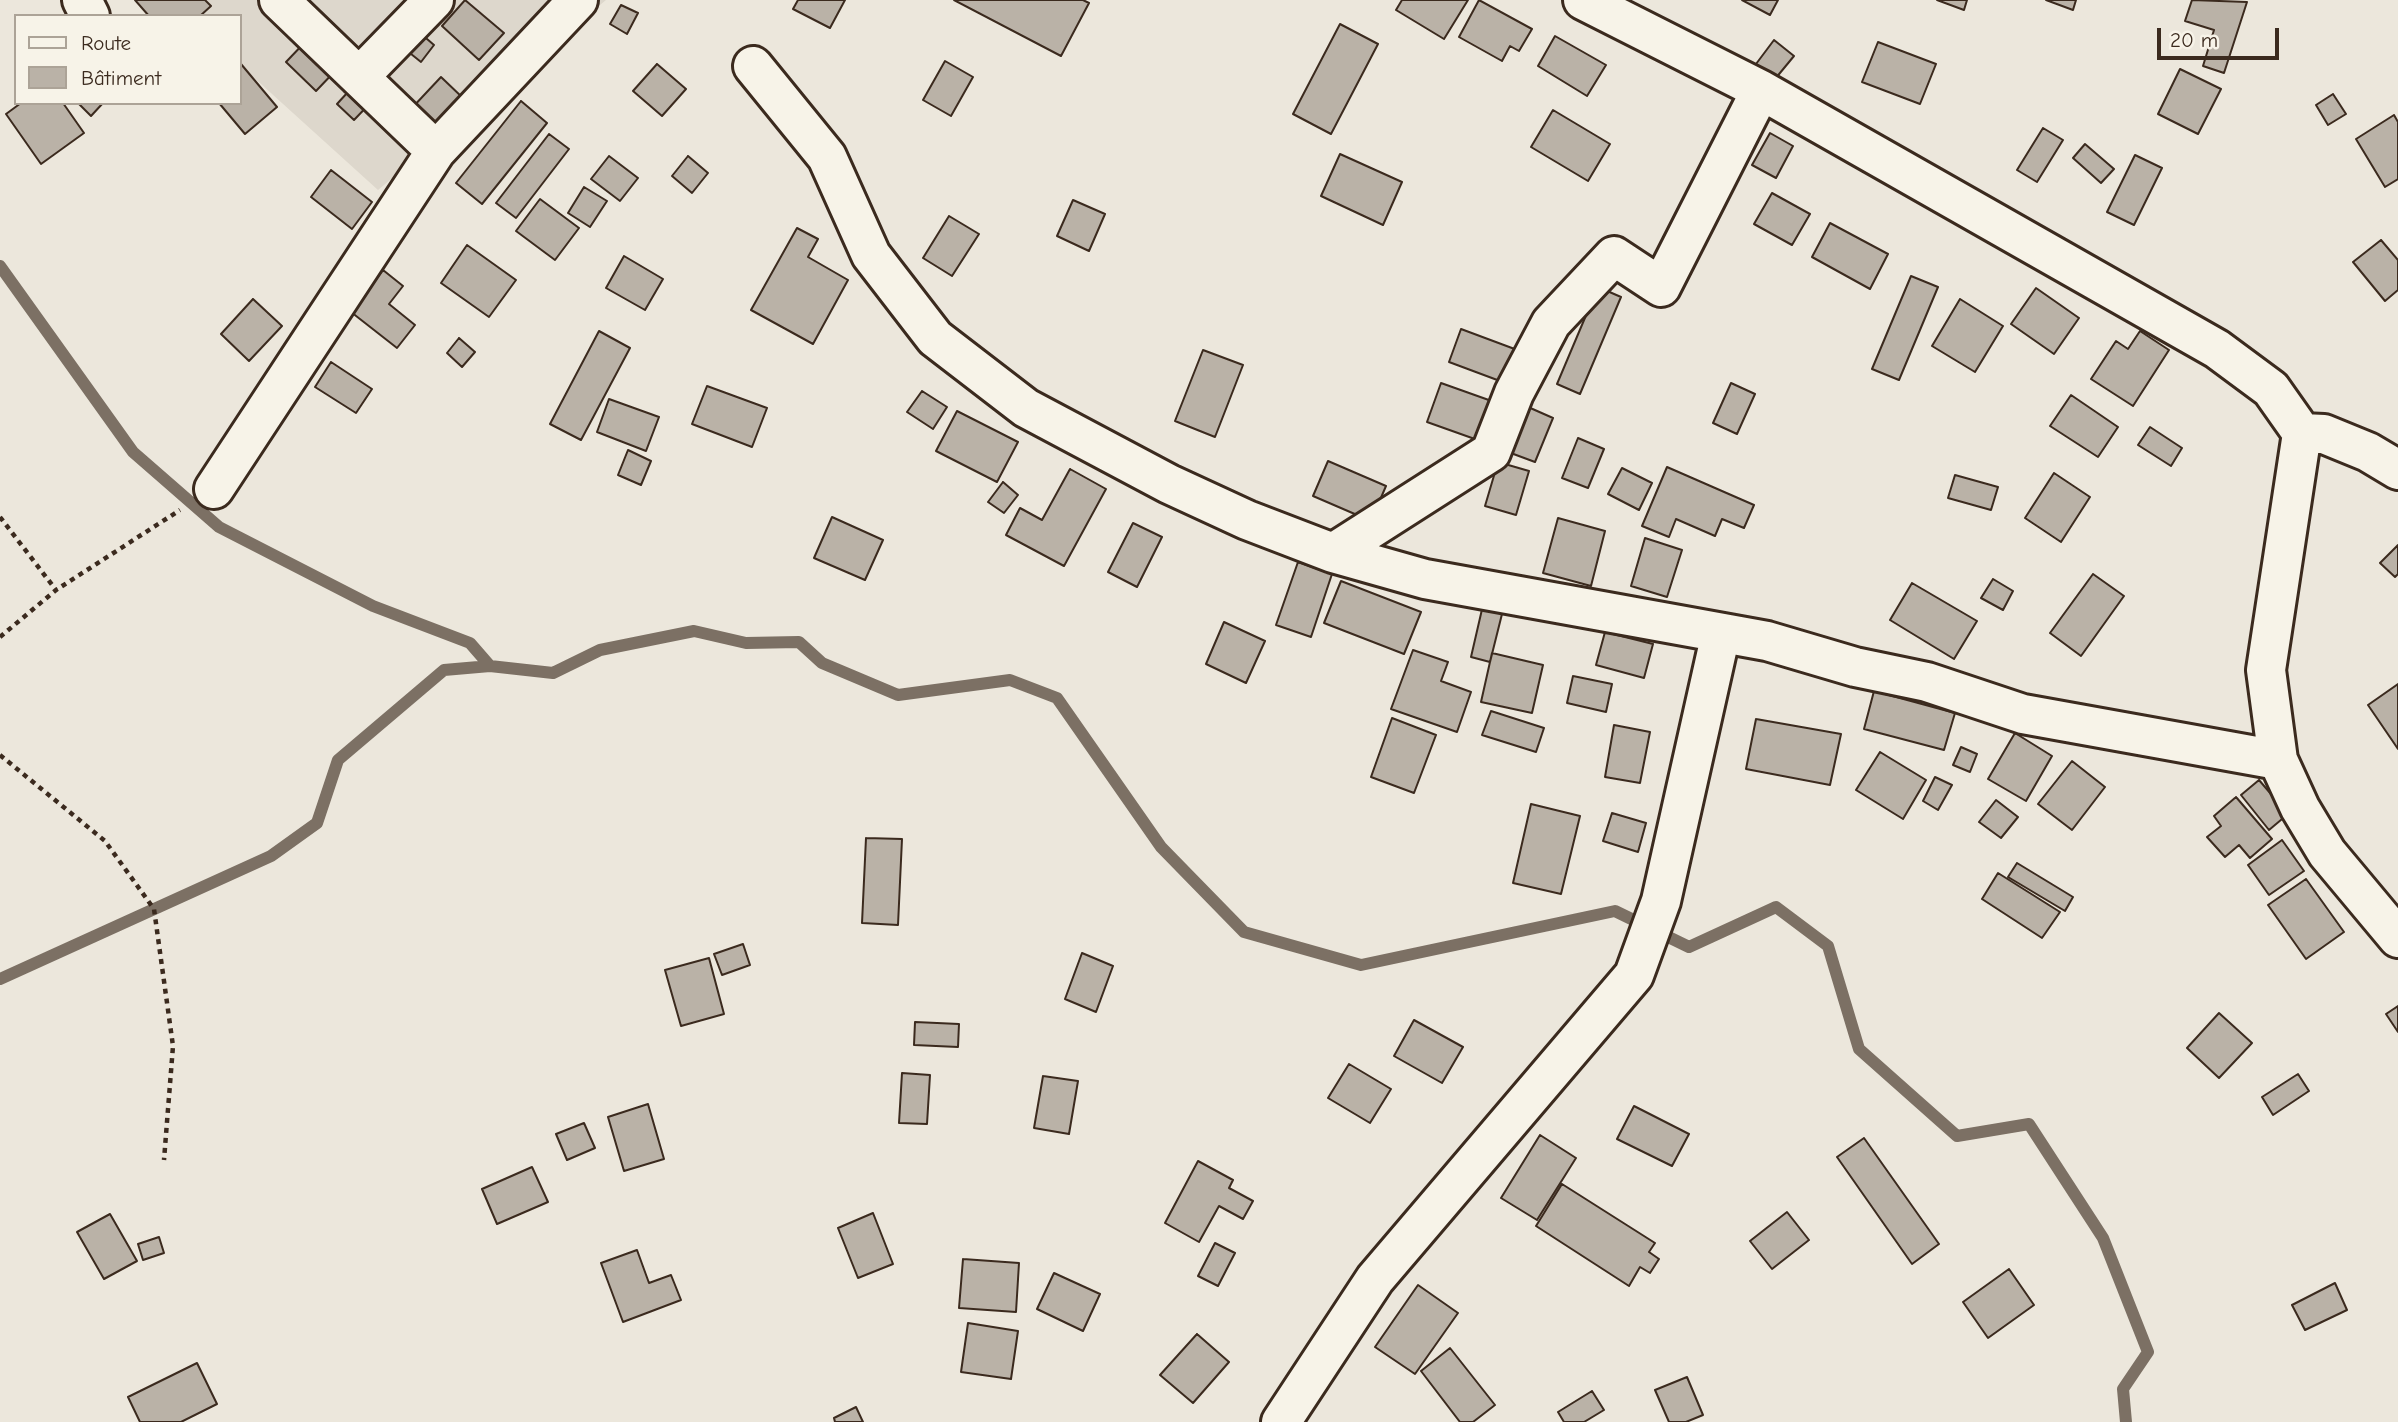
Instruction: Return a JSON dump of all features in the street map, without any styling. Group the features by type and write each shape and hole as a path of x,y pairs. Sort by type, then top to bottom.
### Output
{"street":[{"path":"279,0 436,151"},
{"path":"359,77 434,0"},
{"path":"214,489 436,151 578,0"},
{"path":"1583,0 1761,90 2217,349 2271,389 2302,433 2266,670 2278,760 2300,808 2327,853 2398,937"},
{"path":"753,66 827,157 871,255 935,338 1026,408 1169,484 1247,520 1334,553 1425,579 1767,641 1855,667 1927,682 2024,714 2278,760"},
{"path":"1334,553 1491,452 1514,393 1551,323 1614,256 1661,287 1761,90"},
{"path":"2302,433 2324,434 2368,452 2398,470"},
{"path":"1281,1422 1375,1279 1634,975 1661,901 1721,633"}],"path":[{"path":"0,637 56,590 214,489"},
{"path":"0,517 56,590"},
{"path":"0,755 105,841 153,909 173,1045 164,1160"}],"shaded area":[{"path":"174,0 606,0 378,190 242,67 242,14 185,14"}],"building":[{"path":"135,0 205,0 211,6 202,14 147,14"},
{"path":"465,0 504,33 479,60 442,26"},
{"path":"798,0 845,0 830,28 793,9"},
{"path":"954,0 1083,0 1089,3 1061,56"},
{"path":"1402,0 1468,0 1444,39 1396,10"},
{"path":"1479,0 1532,29 1519,51 1510,46 1502,61 1459,37"},
{"path":"1742,0 1778,0 1770,15"},
{"path":"1937,0 1967,0 1964,10"},
{"path":"2046,0 2076,0 2073,10"},
{"path":"2192,0 2247,2 2224,73 2203,66 2214,30 2185,21"},
{"path":"621,5 638,13 627,34 610,24"},
{"path":"405,20 434,45 421,62 390,37"},
{"path":"1340,24 1378,44 1331,134 1293,114"},
{"path":"1555,36 1606,65 1587,96 1538,66"},
{"path":"307,40 337,69 316,91 286,62"},
{"path":"1774,40 1794,56 1775,79 1756,64"},
{"path":"1878,42 1936,64 1920,104 1862,82"},
{"path":"945,61 973,77 951,116 923,100"},
{"path":"657,64 686,89 662,116 633,91"},
{"path":"242,65 277,107 245,134 221,105 242,105"},
{"path":"2180,69 2221,89 2198,134 2158,114"},
{"path":"441,77 464,99 433,131 410,110"},
{"path":"358,81 376,97 354,120 337,104"},
{"path":"2333,94 2346,114 2328,125 2316,105"},
{"path":"521,101 547,123 482,204 456,183"},
{"path":"18,105 64,105 84,133 41,164 6,114"},
{"path":"80,105 101,105 91,116"},
{"path":"1553,110 1610,144 1588,181 1531,147"},
{"path":"2394,115 2398,122 2398,179 2385,187 2356,139"},
{"path":"2043,128 2063,140 2037,182 2017,170"},
{"path":"1770,133 1793,146 1776,178 1752,165"},
{"path":"549,134 569,149 516,218 496,203"},
{"path":"2085,144 2114,169 2101,183 2073,158"},
{"path":"1340,154 1402,182 1383,225 1321,196"},
{"path":"2135,155 2162,168 2134,225 2107,212"},
{"path":"609,156 638,178 620,201 591,179"},
{"path":"688,156 708,173 692,193 672,176"},
{"path":"331,170 372,202 352,229 311,197"},
{"path":"584,187 607,201 590,227 568,213"},
{"path":"1772,193 1810,214 1792,245 1754,224"},
{"path":"540,199 579,228 555,260 516,231"},
{"path":"1073,200 1105,214 1089,251 1057,236"},
{"path":"949,216 979,234 952,276 923,258"},
{"path":"1830,223 1888,254 1870,289 1812,257"},
{"path":"797,228 818,239 808,257 848,280 813,344 751,310"},
{"path":"2381,240 2398,260 2398,290 2385,301 2353,262"},
{"path":"467,245 516,280 489,317 441,283"},
{"path":"624,256 663,279 645,310 606,288"},
{"path":"383,270 403,286 389,304 415,325 397,348 351,312"},
{"path":"1911,276 1938,287 1899,380 1872,369"},
{"path":"1598,287 1621,297 1580,394 1557,384"},
{"path":"2036,288 2079,318 2054,354 2011,324"},
{"path":"253,299 282,326 249,361 221,334"},
{"path":"1960,299 2003,326 1975,372 1932,346"},
{"path":"1461,329 1520,351 1508,384 1449,362"},
{"path":"599,331 630,348 581,440 550,424"},
{"path":"2140,331 2169,350 2133,406 2091,379 2116,341 2128,349"},
{"path":"459,338 475,352 462,367 447,353"},
{"path":"1203,350 1243,365 1215,437 1175,421"},
{"path":"331,362 372,389 356,413 315,387"},
{"path":"1441,383 1500,404 1486,443 1427,422"},
{"path":"1731,383 1755,394 1737,434 1713,423"},
{"path":"707,386 767,408 752,447 692,424"},
{"path":"922,391 947,407 933,429 907,412"},
{"path":"2071,395 2118,427 2098,457 2050,426"},
{"path":"609,399 659,417 646,451 597,432"},
{"path":"1519,403 1553,418 1535,462 1500,449"},
{"path":"957,411 1018,442 997,482 936,451"},
{"path":"2150,427 2182,448 2171,466 2138,445"},
{"path":"1578,438 1604,449 1588,488 1562,478"},
{"path":"628,450 651,461 641,485 618,475"},
{"path":"1328,461 1386,486 1371,521 1313,496"},
{"path":"1498,462 1529,471 1516,515 1485,506"},
{"path":"1667,467 1754,505 1744,528 1722,519 1715,536 1676,519 1669,537 1642,526"},
{"path":"1622,468 1652,483 1639,510 1608,494"},
{"path":"1070,469 1106,489 1064,566 1006,535 1020,508 1042,520"},
{"path":"2054,473 2090,497 2061,542 2025,518"},
{"path":"1955,475 1998,487 1991,510 1948,498"},
{"path":"1003,482 1018,495 1004,513 988,502"},
{"path":"832,517 883,540 865,580 814,558"},
{"path":"1558,518 1605,531 1591,586 1543,573"},
{"path":"1133,523 1162,537 1137,587 1108,572"},
{"path":"1645,538 1682,550 1667,597 1631,586"},
{"path":"2398,545 2398,574 2395,577 2380,563"},
{"path":"1298,562 1332,574 1311,637 1276,625"},
{"path":"2093,574 2124,596 2081,656 2050,633"},
{"path":"1993,579 2013,591 2003,610 1981,598"},
{"path":"1341,581 1421,612 1404,654 1324,623"},
{"path":"1912,583 1977,621 1954,659 1890,620"},
{"path":"1483,605 1503,610 1490,662 1471,657"},
{"path":"1224,622 1265,641 1246,683 1206,664"},
{"path":"1605,632 1653,644 1644,678 1596,665"},
{"path":"1413,650 1448,662 1441,681 1471,692 1457,732 1391,709"},
{"path":"1492,653 1543,665 1532,713 1481,702"},
{"path":"1573,676 1612,684 1606,712 1567,703"},
{"path":"2398,684 2398,749 2368,705"},
{"path":"1874,691 1955,713 1944,750 1864,729"},
{"path":"1491,711 1544,728 1536,752 1482,735"},
{"path":"1392,718 1436,735 1414,793 1371,777"},
{"path":"1756,719 1841,734 1830,785 1746,769"},
{"path":"1614,725 1650,732 1640,783 1605,777"},
{"path":"2015,733 2052,756 2026,801 1988,779"},
{"path":"1961,747 1977,754 1970,772 1953,765"},
{"path":"1880,752 1926,780 1903,819 1856,790"},
{"path":"2072,761 2105,787 2072,830 2038,804"},
{"path":"1935,777 1952,785 1938,810 1923,801"},
{"path":"2259,780 2288,814 2269,830 2241,795"},
{"path":"2236,797 2272,839 2250,858 2239,845 2225,857 2207,837 2221,826 2214,816"},
{"path":"1996,800 2018,817 2001,838 1979,822"},
{"path":"1531,804 1580,816 1561,894 1513,883"},
{"path":"1612,813 1646,823 1638,852 1603,841"},
{"path":"866,838 902,839 898,925 862,923"},
{"path":"2282,840 2304,871 2269,895 2248,865"},
{"path":"2017,863 2073,897 2065,911 2008,877"},
{"path":"1998,873 2060,912 2042,938 1982,899"},
{"path":"2306,879 2344,932 2306,959 2268,905"},
{"path":"743,944 750,965 722,975 714,954"},
{"path":"1082,953 1113,966 1096,1012 1065,999"},
{"path":"709,958 724,1014 681,1026 665,970"},
{"path":"2398,1006 2398,1032 2386,1014"},
{"path":"2219,1013 2252,1043 2219,1078 2187,1048"},
{"path":"1414,1020 1463,1047 1442,1083 1394,1056"},
{"path":"915,1022 959,1024 958,1047 914,1045"},
{"path":"1349,1064 1391,1089 1370,1123 1328,1098"},
{"path":"902,1073 930,1075 927,1124 899,1123"},
{"path":"2298,1074 2309,1091 2273,1115 2262,1097"},
{"path":"1043,1076 1078,1081 1069,1134 1034,1128"},
{"path":"648,1104 664,1159 624,1171 608,1117"},
{"path":"1634,1106 1689,1134 1672,1166 1617,1139"},
{"path":"584,1123 595,1148 567,1160 556,1134"},
{"path":"1540,1135 1576,1158 1537,1220 1501,1198"},
{"path":"1864,1138 1939,1244 1912,1264 1837,1157"},
{"path":"1198,1161 1233,1180 1229,1188 1253,1201 1243,1219 1219,1206 1199,1242 1165,1223"},
{"path":"532,1167 548,1202 497,1224 482,1189"},
{"path":"1562,1184 1655,1243 1649,1252 1659,1259 1650,1273 1640,1267 1629,1286 1536,1226"},
{"path":"1787,1212 1809,1240 1772,1269 1750,1241"},
{"path":"873,1213 893,1264 858,1278 838,1228"},
{"path":"110,1214 137,1261 104,1279 77,1232"},
{"path":"159,1237 164,1253 143,1260 138,1244"},
{"path":"1215,1243 1235,1253 1218,1286 1198,1276"},
{"path":"637,1250 649,1283 671,1275 681,1300 623,1322 601,1263"},
{"path":"963,1259 1019,1263 1016,1312 959,1308"},
{"path":"2009,1269 2034,1305 1988,1338 1963,1302"},
{"path":"1054,1273 1100,1294 1083,1331 1037,1309"},
{"path":"2335,1283 2347,1310 2305,1330 2292,1305"},
{"path":"1418,1285 1458,1313 1415,1374 1375,1347"},
{"path":"968,1323 1018,1331 1011,1379 961,1372"},
{"path":"1197,1334 1229,1362 1193,1403 1160,1375"},
{"path":"1450,1348 1495,1405 1473,1422 1460,1422 1421,1371"},
{"path":"197,1363 217,1404 181,1422 140,1422 128,1397"},
{"path":"1687,1377 1703,1415 1686,1422 1669,1422 1655,1390"},
{"path":"1592,1391 1604,1410 1584,1422 1564,1422 1558,1412"},
{"path":"856,1407 863,1422 835,1422 834,1418"}],"waterway":[{"path":"0,266 133,452 219,527 373,606 470,643 490,666"},
{"path":"0,979 271,856 317,823 338,760 444,670 490,666 553,673 600,650 694,631 746,643 799,642 822,663 898,695 1010,680 1057,698 1161,847 1244,932 1361,965 1615,911 1689,947 1776,907 1828,946 1859,1049 1957,1136 2029,1124 2103,1238 2148,1352 2123,1389 2126,1422"}]}
